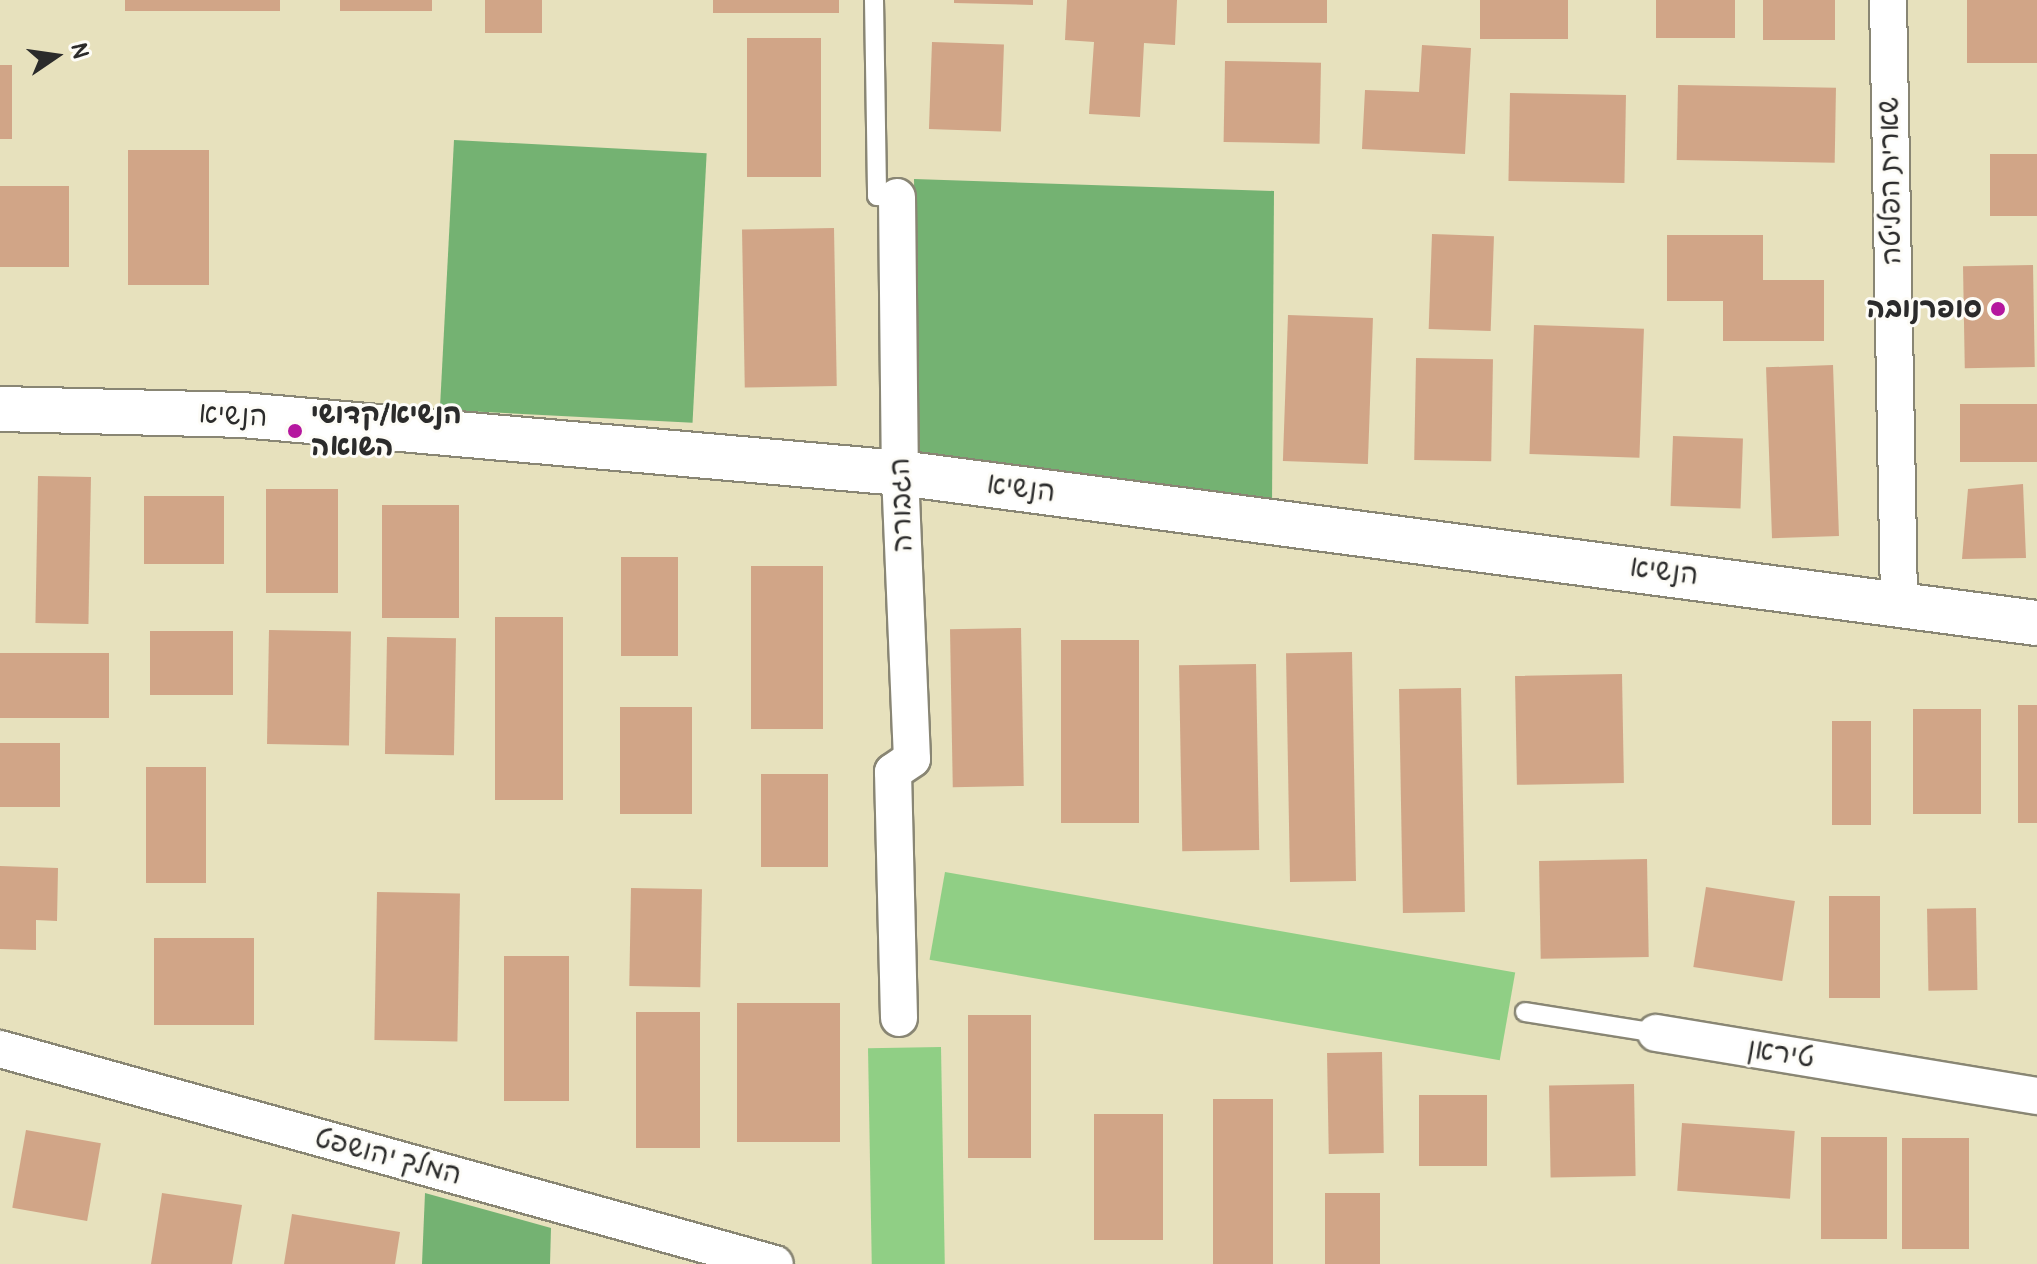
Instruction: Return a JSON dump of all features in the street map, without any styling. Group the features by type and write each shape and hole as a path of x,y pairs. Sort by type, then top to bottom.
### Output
{"street":[{"name":"שארית הפליטה","path":"1888,0 1899,602"},
{"name":"הגבורה","path":"897,197 900,473 912,759 893,772 899,1018"},
{"name":"הנשיא","path":"0,409 242,415 900,473 1899,602 2037,623"},
{"name":"טיראן","path":"1656,1033 2037,1096"},
{"name":"המלך יהושפט","path":"0,1049 775,1264"}],"lane":[{"name":"הגבורה","path":"874,0 877,196 897,197"},
{"name":"טיראן","path":"1525,1012 1656,1033"}],"green space":[{"path":"454,140 707,153 693,423 440,410"},
{"path":"914,179 1274,191 1272,506 917,459"},
{"path":"945,872 1515,973 1500,1060 930,960"},
{"path":"941,1047 945,1264 872,1264 868,1048"},
{"path":"425,1193 551,1228 550,1264 422,1264"}],"building":[{"path":"125,0 280,0 280,11 125,11"},
{"path":"340,0 432,0 432,11 340,11"},
{"path":"485,0 542,0 542,33 485,33"},
{"path":"713,0 839,0 839,13 713,13"},
{"path":"954,0 1033,0 1033,5 954,3"},
{"path":"1067,0 1177,0 1175,45 1144,43 1140,117 1089,114 1094,42 1065,40"},
{"path":"1227,0 1327,0 1327,23 1227,23"},
{"path":"1480,0 1568,0 1568,39 1480,39"},
{"path":"1656,0 1735,0 1735,38 1656,38"},
{"path":"1763,0 1835,0 1835,40 1763,40"},
{"path":"1967,0 2037,0 2037,63 1967,63"},
{"path":"747,38 821,38 821,177 747,177"},
{"path":"932,42 1004,45 1001,131 929,129"},
{"path":"1422,45 1471,48 1465,154 1362,149 1365,90 1419,92"},
{"path":"1225,61 1321,63 1320,144 1224,142"},
{"path":"0,65 12,65 12,139 0,139"},
{"path":"1678,85 1836,88 1835,163 1677,160"},
{"path":"1510,93 1626,95 1624,183 1508,181"},
{"path":"128,150 209,150 209,285 128,285"},
{"path":"1990,154 2037,154 2037,216 1990,216"},
{"path":"0,186 69,186 69,267 0,267"},
{"path":"834,228 837,386 745,388 742,230"},
{"path":"1432,234 1494,236 1491,331 1429,329"},
{"path":"1667,235 1763,235 1763,280 1824,280 1824,341 1723,341 1723,301 1667,301"},
{"path":"2033,265 2035,367 1965,368 1963,266"},
{"path":"1288,315 1373,318 1368,464 1283,461"},
{"path":"1534,325 1644,329 1639,458 1529,454"},
{"path":"1416,358 1493,359 1491,461 1414,460"},
{"path":"1833,365 1839,536 1772,538 1766,367"},
{"path":"1960,404 2037,404 2037,462 1960,462"},
{"path":"1673,436 1743,438 1741,508 1671,506"},
{"path":"38,476 91,477 88,624 35,623"},
{"path":"2023,484 2026,558 1962,559 1968,489"},
{"path":"266,489 338,489 338,593 266,593"},
{"path":"144,496 224,496 224,564 144,564"},
{"path":"382,505 459,505 459,618 382,618"},
{"path":"621,557 678,557 678,656 621,656"},
{"path":"751,566 823,566 823,729 751,729"},
{"path":"495,617 563,617 563,800 495,800"},
{"path":"1021,628 1024,786 953,787 950,629"},
{"path":"269,630 351,631 349,745 267,744"},
{"path":"150,631 233,631 233,695 150,695"},
{"path":"387,637 456,638 454,755 385,754"},
{"path":"1061,640 1139,640 1139,823 1061,823"},
{"path":"1352,652 1356,881 1290,882 1286,653"},
{"path":"0,653 109,653 109,718 0,718"},
{"path":"1256,664 1259,850 1182,851 1179,665"},
{"path":"1622,674 1624,783 1517,785 1515,676"},
{"path":"1461,688 1465,912 1403,913 1399,689"},
{"path":"2018,705 2037,705 2037,823 2018,823"},
{"path":"620,707 692,707 692,814 620,814"},
{"path":"1913,709 1981,709 1981,814 1913,814"},
{"path":"1832,721 1871,721 1871,825 1832,825"},
{"path":"0,743 60,743 60,807 0,807"},
{"path":"146,767 206,767 206,883 146,883"},
{"path":"761,774 828,774 828,867 761,867"},
{"path":"1647,859 1649,957 1541,959 1539,861"},
{"path":"0,866 58,868 57,921 36,920 36,950 0,949"},
{"path":"1706,887 1795,901 1782,981 1693,967"},
{"path":"631,888 702,889 700,987 629,986"},
{"path":"377,892 460,893 457,1041 374,1040"},
{"path":"1829,896 1880,896 1880,998 1829,998"},
{"path":"1976,908 1977,990 1928,991 1927,909"},
{"path":"154,938 254,938 254,1025 154,1025"},
{"path":"504,956 569,956 569,1101 504,1101"},
{"path":"737,1003 840,1003 840,1142 737,1142"},
{"path":"636,1012 700,1012 700,1148 636,1148"},
{"path":"968,1015 1031,1015 1031,1158 968,1158"},
{"path":"1382,1052 1384,1153 1329,1154 1327,1053"},
{"path":"1634,1084 1636,1176 1551,1177 1549,1085"},
{"path":"1419,1095 1487,1095 1487,1166 1419,1166"},
{"path":"1213,1099 1273,1099 1273,1264 1213,1264"},
{"path":"1094,1114 1163,1114 1163,1240 1094,1240"},
{"path":"1682,1123 1795,1131 1790,1199 1677,1191"},
{"path":"26,1130 101,1143 87,1221 12,1208"},
{"path":"1821,1137 1887,1137 1887,1239 1821,1239"},
{"path":"1902,1138 1969,1138 1969,1249 1902,1249"},
{"path":"162,1193 242,1205 232,1264 151,1264"},
{"path":"1325,1193 1380,1193 1380,1264 1325,1264"},
{"path":"292,1214 400,1232 395,1264 284,1264"}],"place":[{"name":"סופרנובה","path":"1998,309"},
{"name":"הנשיא/קדושי השואה","path":"295,431"}]}
